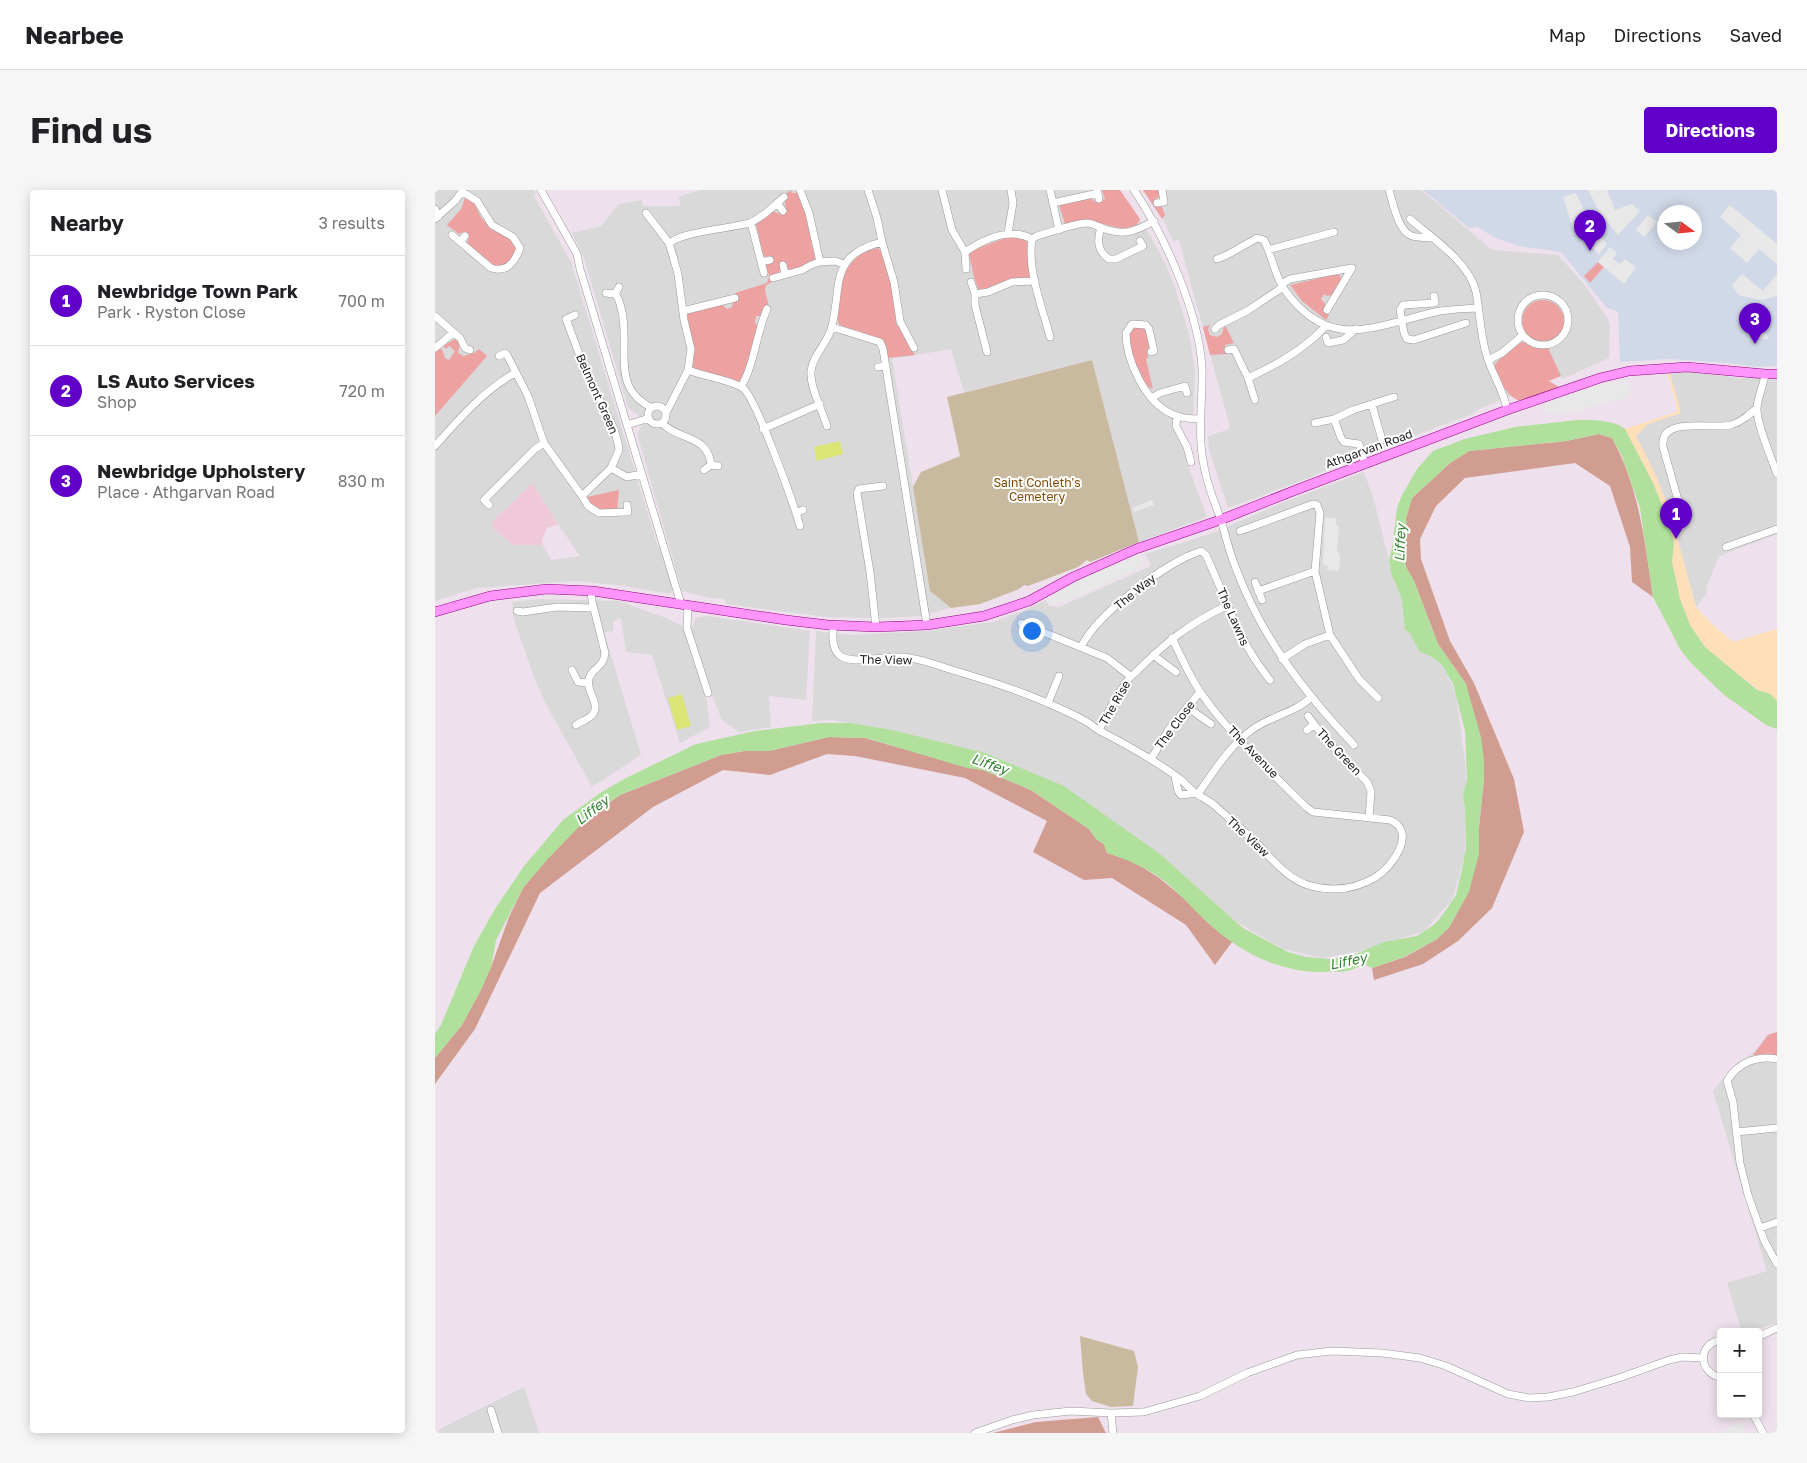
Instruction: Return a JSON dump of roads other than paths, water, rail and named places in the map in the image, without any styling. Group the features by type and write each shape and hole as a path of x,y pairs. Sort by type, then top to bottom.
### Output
{"main road":[{"name":"Athgarvan Road","path":"435,612 490,596 547,589 591,591 833,626 927,625 984,616 1029,601 1073,577 1136,549 1220,520 1507,410 1600,378 1629,371 1687,367 1777,374"}],"street":[{"path":"541,190 577,254 642,474 685,604 687,628 708,694"},
{"path":"800,190 809,213 821,262"},
{"path":"868,190 893,282 900,321 914,348"},
{"path":"942,190 948,220 965,252 966,269"},
{"path":"1007,233 1013,203 1011,190"},
{"path":"1050,190 1059,230"},
{"path":"1134,190 1153,220 1183,288 1199,341 1202,368 1201,447 1204,467 1240,579 1268,636 1282,658 1311,697 1354,745"},
{"path":"1157,203 1164,202 1162,190"},
{"path":"1389,190 1396,213 1406,232 1413,236 1433,238"},
{"path":"436,215 455,201 463,191 477,201 492,225 513,237 521,248 512,264 498,270 491,268 462,239 452,235"},
{"path":"1053,203 1097,193 1099,199"},
{"path":"669,243 689,236 751,223 784,198"},
{"path":"777,203 783,211"},
{"path":"646,213 669,243 678,274 691,349 688,370 662,423"},
{"path":"1410,219 1451,254 1466,271 1476,291 1483,344 1488,360 1505,396 1507,410"},
{"path":"1032,239 1083,224 1092,224 1114,232 1128,233 1140,229 1153,220"},
{"path":"751,223 763,273"},
{"path":"1101,228 1098,243 1100,251 1109,259 1116,259 1143,246 1140,241"},
{"path":"1268,250 1334,232"},
{"path":"965,252 1007,233 1026,236 1032,239"},
{"path":"1217,259 1257,238 1264,240 1282,286 1305,312 1326,326 1356,329 1375,328 1438,311 1477,308"},
{"path":"1032,239 1031,259 1035,281 1051,337"},
{"path":"827,426 812,386 811,370 817,353 832,327 838,283 844,264 859,252 882,242"},
{"path":"761,262 771,260"},
{"path":"773,278 802,270 821,262 844,264"},
{"path":"783,265 785,274"},
{"path":"1215,329 1219,325 1247,311 1290,279 1352,268 1327,310"},
{"path":"975,294 988,292 1013,282 1035,281"},
{"path":"971,282 987,352"},
{"path":"615,294 619,287"},
{"path":"606,293 615,294 619,300 623,319 625,342 624,370 627,383 635,397 652,408"},
{"path":"1434,296 1435,303 1403,306 1400,310 1404,333 1407,339 1414,340 1466,323"},
{"path":"1542,296 1557,300 1562,305 1568,319 1567,327 1558,340 1551,344 1538,345 1532,343 1523,335 1518,322 1519,314 1527,301 1542,296"},
{"path":"683,311 728,303 735,298"},
{"path":"1324,298 1332,302"},
{"path":"741,387 750,370 759,319 767,308"},
{"name":"Belmont Green","path":"575,315 566,319 584,367 614,429 619,450 611,468 582,496"},
{"path":"435,316 460,338 466,350"},
{"path":"900,321 909,318"},
{"path":"1454,318 1456,326"},
{"path":"1151,352 1154,351 1149,329 1146,325 1132,324 1126,333 1129,356 1133,369 1152,398 1168,413 1200,420"},
{"path":"1248,378 1277,365 1291,356 1326,326"},
{"path":"832,327 880,342 883,349 927,625"},
{"path":"1326,337 1329,343 1343,340 1356,329"},
{"path":"435,348 453,333"},
{"path":"1488,360 1502,353 1523,335"},
{"path":"1228,350 1234,349 1248,378 1255,400"},
{"path":"499,356 505,353 528,396 544,443 588,506 599,513 628,512 627,505"},
{"path":"878,367 886,366"},
{"path":"688,370 741,387 751,400 799,511 800,526"},
{"path":"435,446 472,405 501,381 515,373"},
{"path":"1765,374 1757,408 1777,474"},
{"path":"1152,398 1160,393 1185,386 1187,393"},
{"path":"1315,423 1334,419 1347,412 1394,397"},
{"path":"763,429 820,404"},
{"path":"1372,405 1380,437"},
{"path":"666,413 660,406 652,408 649,412 649,418 654,423 662,423 670,430 694,439 703,446 714,466 704,470"},
{"path":"1684,522 1662,440 1670,429 1677,426 1713,427 1731,425 1741,421 1757,408"},
{"path":"1177,416 1176,426 1187,447 1191,462"},
{"path":"627,425 649,418"},
{"path":"1334,419 1341,438 1347,443 1359,444 1365,464"},
{"path":"489,506 484,500 535,449 544,443"},
{"path":"611,468 627,477 642,474"},
{"path":"876,626 870,572 857,493 859,489 883,486"},
{"path":"1240,531 1313,504 1317,505 1320,513 1315,571 1330,635 1359,679 1379,698"},
{"path":"1276,508 1279,516"},
{"path":"1726,547 1777,529"},
{"name":"The Lawns","path":"1201,551 1205,553 1209,560 1226,601 1226,606 1246,647 1270,680"},
{"name":"The Way","path":"1081,647 1092,630 1147,580 1177,562 1201,551"},
{"path":"1258,591 1315,571"},
{"path":"1255,582 1262,600"},
{"path":"576,725 589,718 594,711 595,702 588,683 593,672 604,662 605,653 593,608 591,591"},
{"name":"The Rise","path":"1099,730 1130,676 1172,638 1198,620 1226,606"},
{"path":"517,611 523,612 557,607 593,608"},
{"path":"1035,629 1038,621"},
{"path":"1021,623 1107,658 1130,676"},
{"name":"The View","path":"833,626 833,644 838,654 843,657 855,659 902,657 921,661 998,684 1048,703 1088,722 1151,759 1175,776 1212,804 1288,874 1307,886 1325,889 1345,889 1368,881 1385,870 1396,858 1402,842 1402,830 1391,820 1369,818"},
{"path":"1282,658 1305,644 1330,635"},
{"name":"The Avenue","path":"1172,638 1200,692 1240,740 1310,810 1369,818"},
{"path":"1153,655 1176,672"},
{"path":"1263,672 1271,666"},
{"path":"572,670 577,682 588,683"},
{"path":"1048,703 1059,676"},
{"path":"1372,692 1379,686"},
{"name":"The Close","path":"1151,759 1169,730 1200,692"},
{"path":"1175,776 1178,791 1181,795 1197,794 1222,761 1252,729 1265,721 1300,707 1311,697"},
{"path":"1187,707 1211,724"},
{"name":"The Green","path":"1308,716 1313,725 1367,782 1371,791 1369,818"},
{"path":"1307,730 1313,725"},
{"path":"1777,1059 1762,1058 1743,1064 1727,1081 1733,1102 1740,1163 1748,1195 1764,1240 1777,1264"},
{"path":"1736,1132 1777,1128"},
{"path":"1760,1228 1777,1222"},
{"path":"1762,1336 1777,1328"},
{"path":"1717,1341 1707,1346 1703,1358 1706,1369 1717,1377"},
{"path":"975,1433 1012,1420 1071,1411 1144,1412 1200,1396 1247,1373 1297,1355 1323,1352 1382,1353 1420,1358 1446,1366 1508,1394 1529,1398 1548,1397 1573,1392 1682,1357 1703,1358"},
{"path":"491,1410 496,1432"},
{"path":"1111,1413 1113,1433"},
{"path":"1755,1418 1763,1433"}],"water":[{"name":"Liffey","path":"1577,420 1614,423 1625,429 1653,483 1666,515 1674,543 1672,562 1680,599 1690,625 1705,647 1757,690 1770,694 1777,701 1777,729 1766,725 1723,694 1690,662 1680,649 1653,597 1640,508 1622,456 1612,438 1599,434 1566,441 1469,451 1450,463 1412,498 1406,518 1407,537 1402,547 1406,567 1414,581 1438,644 1466,684 1481,737 1484,760 1479,854 1469,892 1449,928 1437,939 1404,957 1372,968 1363,964 1348,971 1323,972 1291,969 1275,964 1245,951 1231,942 1206,921 1166,882 1147,869 1107,853 1104,844 1096,839 1089,829 1031,790 983,770 967,768 866,738 829,737 769,751 744,751 721,755 620,795 589,816 523,888 496,940 491,967 481,990 462,1025 435,1058 435,1034 441,1025 474,946 495,909 524,866 563,820 600,793 626,778 696,744 755,731 821,723 850,723 892,730 985,753 1064,786 1160,854 1243,928 1288,952 1306,957 1331,959 1353,955 1384,942 1417,936 1435,924 1444,913 1456,895 1461,874 1466,849 1463,795 1467,780 1465,731 1453,684 1442,665 1434,658 1419,651 1410,633 1405,630 1402,599 1392,576 1389,560 1397,508 1417,469 1433,451 1465,439 1515,427"}],"place":[{"name":"LS Auto Services","path":"1590,251"},
{"name":"Newbridge Upholstery","path":"1755,344"},
{"name":"Newbridge Town Park","path":"1676,539"}],"park label":[{"name":"Saint Conleth's Cemetery","path":"1037,490"}]}
